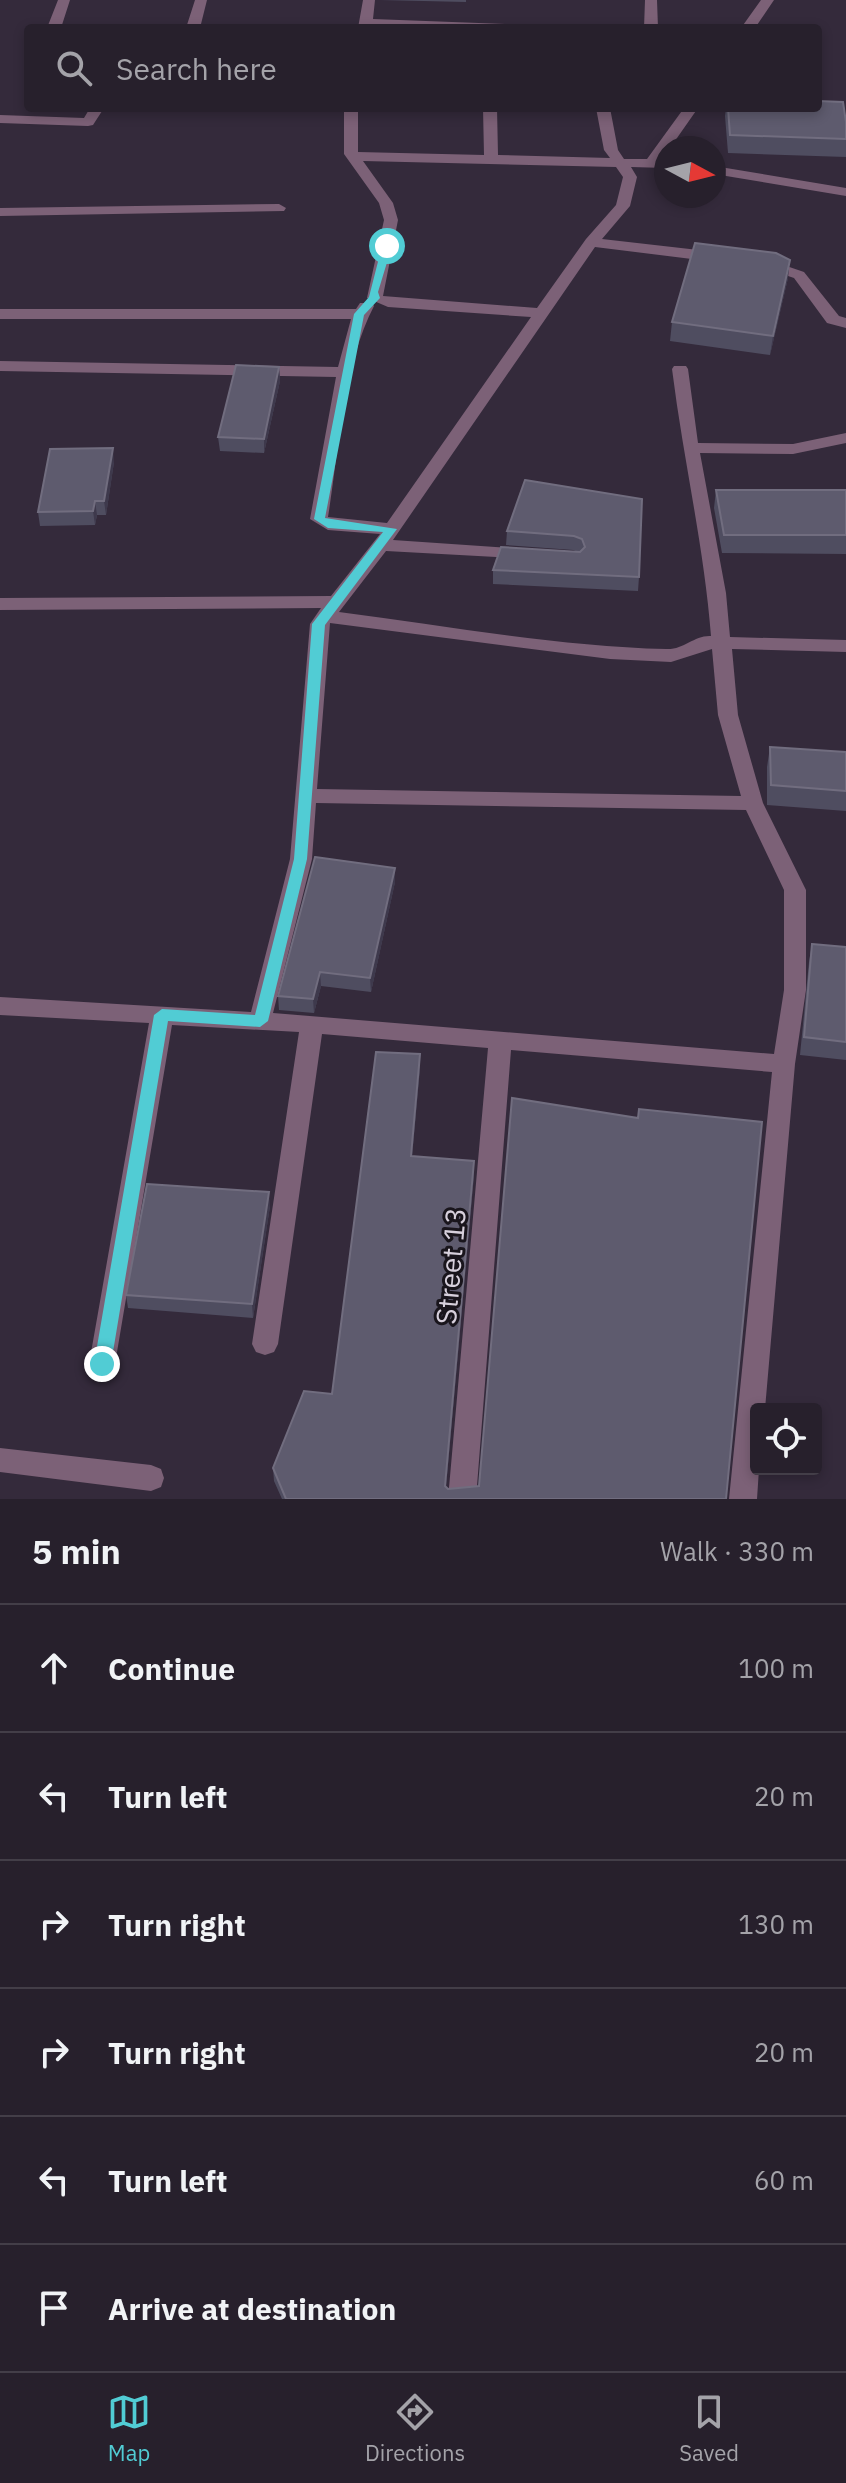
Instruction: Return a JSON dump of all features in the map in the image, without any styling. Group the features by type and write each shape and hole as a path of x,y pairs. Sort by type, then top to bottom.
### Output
{"street":[{"path":"55,24 64,0"},
{"path":"194,24 201,0"},
{"path":"366,24 369,0"},
{"path":"651,0 651,24"},
{"path":"751,24 768,0"},
{"path":"0,119 30,114 88,122 94,112"},
{"path":"351,112 353,156 389,211 387,246 373,292 375,298"},
{"path":"490,112 491,159"},
{"path":"260,1021 301,859 318,630 330,609 386,537 544,313 591,242 623,206 630,177 617,163 611,150 604,112"},
{"path":"675,136 689,112"},
{"path":"353,156 654,164"},
{"path":"726,172 846,192"},
{"path":"0,212 279,208"},
{"path":"591,242 777,265 799,275 833,320 846,323"},
{"path":"375,298 388,302 544,313"},
{"path":"375,298 359,314 319,519 328,524 386,537 543,557"},
{"path":"0,314 359,314"},
{"path":"0,366 346,372"},
{"path":"680,369 690,448 717,593 728,715 753,803 795,890 795,990 784,1064 743,1499"},
{"path":"690,448 793,449 846,438"},
{"path":"0,604 330,609 579,650 659,657 686,653 703,642 846,646"},
{"path":"308,796 753,803"},
{"path":"0,1006 312,1024 784,1064"},
{"path":"102,1364 162,1015"},
{"path":"265,1344 312,1024"},
{"name":"Street 13","path":"462,1499 500,1039"},
{"path":"0,1460 151,1478"}],"building":[{"path":"822,101 843,102 846,139 730,135 728,112 822,112"},
{"path":"695,243 776,253 790,260 773,336 672,322"},
{"path":"236,365 279,367 264,439 218,437"},
{"path":"113,448 104,501 95,501 93,511 38,512 50,449"},
{"path":"525,480 642,499 639,577 493,570 501,547 580,552 585,547 582,539 574,536 507,531"},
{"path":"716,490 846,490 846,535 724,535"},
{"path":"770,747 846,752 846,791 771,785"},
{"path":"315,857 395,868 370,978 320,972 313,999 278,996"},
{"path":"812,944 846,947 846,1042 804,1037"},
{"path":"376,1052 420,1054 411,1156 474,1161 445,1486 448,1489 479,1486 512,1098 638,1118 639,1109 762,1122 726,1499 286,1499 273,1468 304,1391 332,1394"},
{"path":"147,1184 269,1192 252,1304 126,1295"}],"route":[{"path":"102,1364 162,1015 260,1021 301,859 319,624 391,529 328,524 319,519 359,314 375,298 373,292 387,246"}]}
